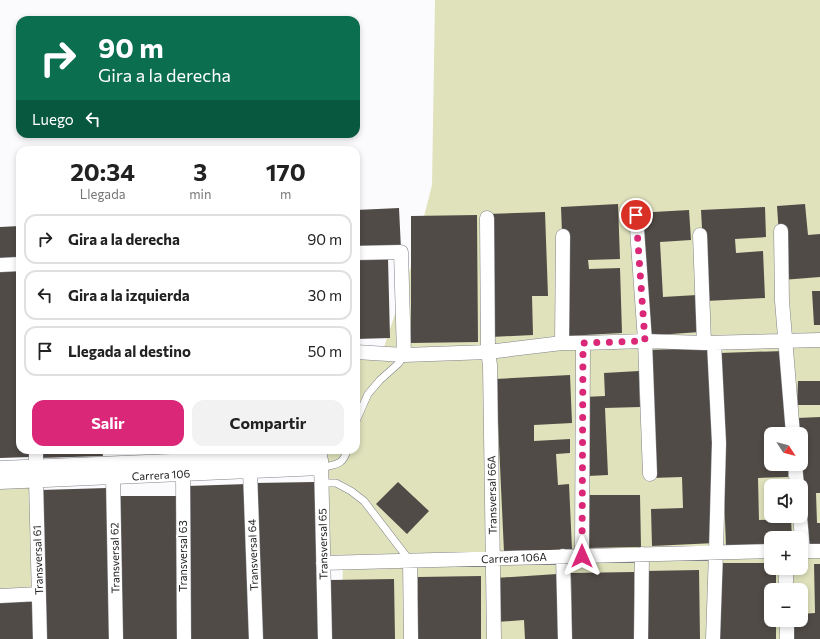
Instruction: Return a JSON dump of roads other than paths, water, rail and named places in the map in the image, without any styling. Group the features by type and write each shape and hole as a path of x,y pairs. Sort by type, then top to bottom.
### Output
{"street":[{"path":"636,215 645,341 650,474"},
{"name":"Transversal 66A","path":"487,218 488,352 490,365 494,639"},
{"path":"781,232 784,340 792,427"},
{"path":"700,235 719,443 713,639"},
{"path":"562,344 563,236"},
{"path":"360,253 401,252 404,355"},
{"path":"0,265 16,264"},
{"path":"360,352 404,355 488,352 583,343 645,341 709,343 820,340"},
{"path":"582,556 583,343"},
{"path":"36,454 36,466"},
{"name":"Carrera 106","path":"0,468 111,463 177,455 253,454 321,458"},
{"name":"Carrera 106","path":"0,482 36,480 111,463 183,474 250,471 321,458"},
{"name":"Transversal 65","path":"321,458 325,639"},
{"name":"Transversal 62","path":"111,463 116,639"},
{"name":"Transversal 64","path":"250,471 256,639"},
{"name":"Transversal 63","path":"183,474 184,639"},
{"name":"Transversal 61","path":"36,480 40,639"},
{"name":"Carrera 106A","path":"323,563 764,551"},
{"path":"808,551 820,551"},
{"path":"641,639 642,554"},
{"path":"563,556 565,639"},
{"path":"410,561 411,639"},
{"path":"0,596 39,594"},
{"path":"787,627 787,639"}],"lane":[{"path":"360,412 368,394 380,380 399,363 404,355"},
{"path":"321,458 340,463 344,459 346,454"},
{"path":"321,483 336,483 351,491 364,501 410,561"}]}
